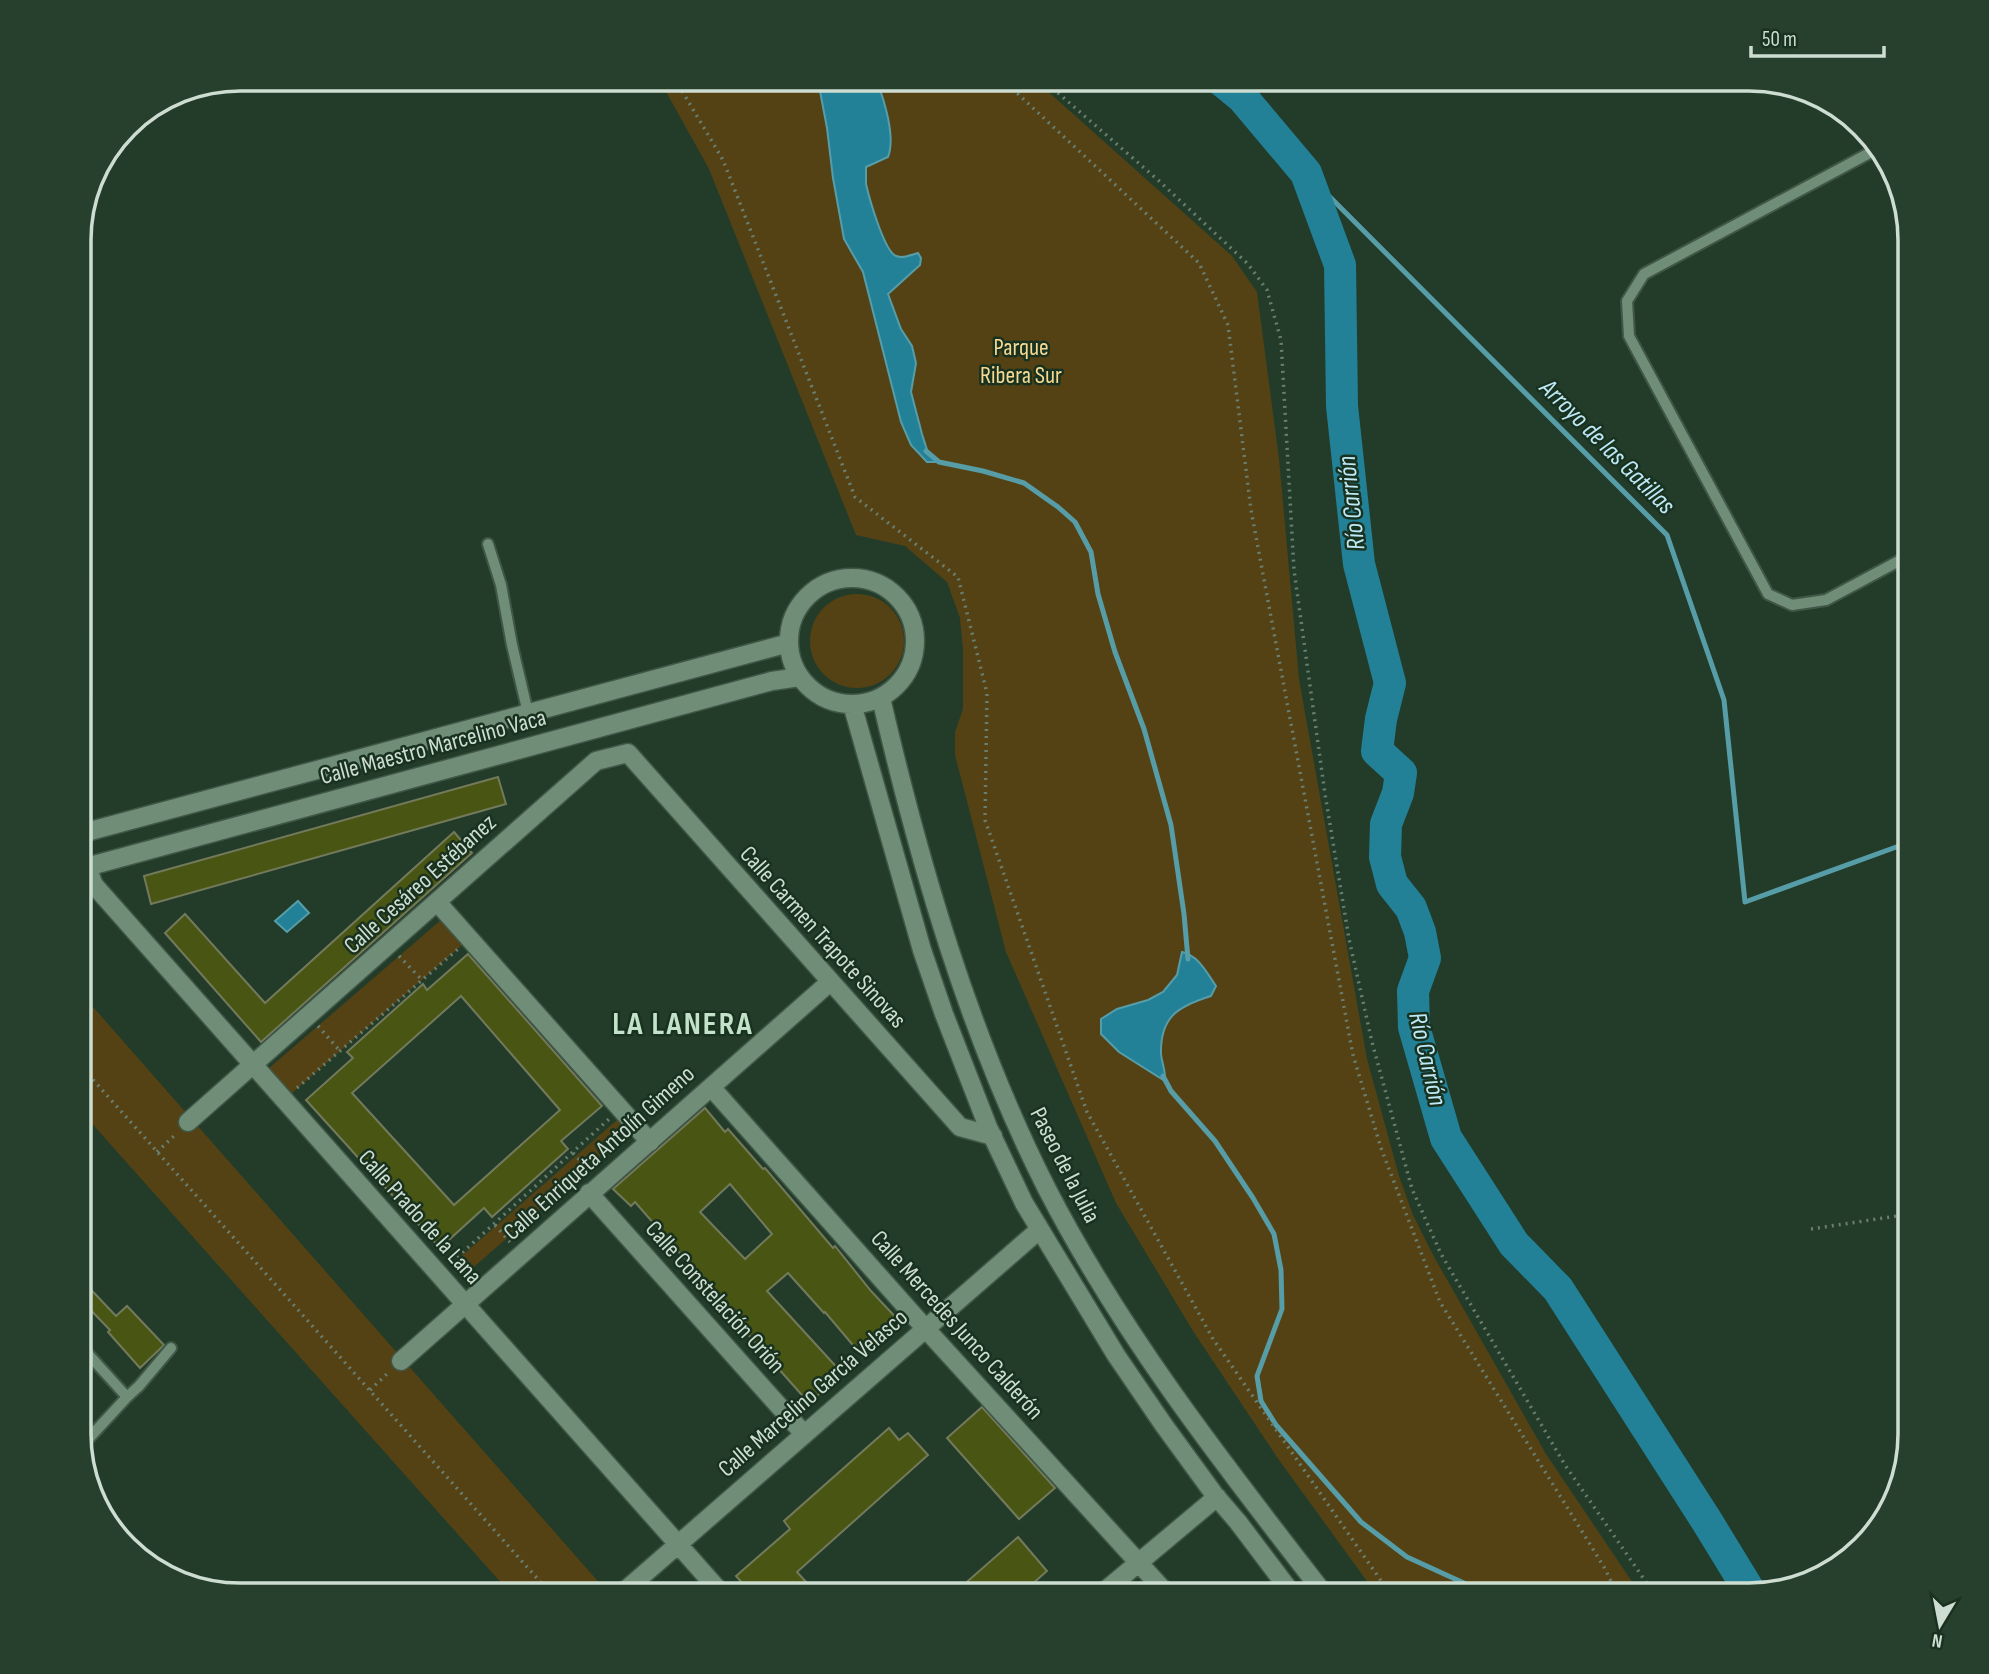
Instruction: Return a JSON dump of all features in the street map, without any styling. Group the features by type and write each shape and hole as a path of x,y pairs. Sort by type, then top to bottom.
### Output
{"street":[{"path":"852,578 872,581 891,591 906,607 914,627 914,657 905,677 892,691 863,704 830,700 810,688 800,677 789,643 795,614 805,599 819,587 835,580 852,578"},
{"name":"Calle Maestro Marcelino Vaca","path":"91,831 789,643"},
{"name":"Calle Maestro Marcelino Vaca","path":"91,866 759,684 800,677"},
{"name":"Paseo de la Julia","path":"881,698 918,847 961,980 1016,1124 1085,1257 1199,1430 1316,1583"},
{"name":"Paseo de la Julia","path":"852,704 922,950 944,1014 993,1136 1024,1203 1116,1355 1217,1497 1284,1583"},
{"name":"Calle Carmen Trapote Sinovas","path":"628,753 960,1127 993,1136"},
{"name":"Calle Cesáreo Estébanez","path":"253,1066 596,761 628,753"},
{"name":"Calle Prado de la Lana","path":"91,880 712,1583"},
{"path":"437,902 650,1142"},
{"name":"Calle Enriqueta Antolín Gimeno","path":"401,1361 830,982"},
{"path":"188,1122 253,1066"},
{"name":"Calle Mercedes Junco Calderón","path":"711,1087 925,1328 1158,1583"},
{"name":"Calle Constelación Orión","path":"589,1193 804,1434"},
{"name":"Calle Marcelino García Velasco","path":"633,1583 1039,1230"},
{"path":"1114,1583 1217,1497"}],"lane":[{"path":"1870,153 1644,274 1627,301 1629,336 1768,594 1792,605 1826,600 1898,561"},
{"path":"488,544 501,585 528,713"},
{"path":"91,1436 172,1348"},
{"path":"91,1358 127,1397"}],"path":[{"path":"683,91 723,160 855,497 958,577 987,693 985,820 1087,1112 1213,1339 1383,1583"},
{"path":"1015,91 1199,263 1228,325 1256,538 1353,1055 1381,1147 1440,1302 1612,1583"},
{"path":"1056,91 1158,180 1248,264 1267,290 1281,340 1294,570 1338,873 1369,1030 1412,1189 1441,1254 1564,1465 1646,1583"},
{"path":"284,1100 470,938"},
{"path":"399,956 422,980"},
{"path":"318,1026 340,1051"},
{"path":"91,1078 541,1583"},
{"path":"438,1274 621,1108"},
{"path":"157,1152 188,1122"},
{"path":"573,1153 589,1170"},
{"path":"1811,1229 1898,1216"},
{"path":"494,1224 510,1242"},
{"path":"370,1390 401,1361"}],"green space":[{"name":"Parque Ribera Sur","path":"666,91 1047,91 1232,256 1257,292 1279,459 1299,679 1367,1059 1399,1176 1413,1215 1433,1255 1546,1454 1633,1583 1368,1583 1279,1460 1193,1331 1116,1203 1006,952 955,755 955,732 963,709 963,650 960,618 947,582 905,546 856,535 709,169"},
{"path":"857,594 875,597 890,608 901,623 904,641 901,659 890,674 875,685 857,688 839,685 824,674 813,659 810,641 813,623 824,608 839,597"},
{"path":"448,914 470,938 284,1100 261,1075"},
{"path":"91,1005 599,1583 501,1583 91,1122"},
{"path":"617,1120 628,1133 468,1272 457,1260"}],"water":[{"path":"820,91 880,91 890,129 890,149 888,157 866,167 866,184 878,223 891,252 901,257 918,253 921,258 920,265 888,294 901,329 912,346 916,363 911,392 922,434 928,453 939,462 927,462 911,445 901,422 863,272 844,239"},
{"path":"298,901 309,913 287,932 275,921"},
{"path":"1182,952 1206,970 1216,986 1211,996 1181,1009 1168,1022 1164,1030 1161,1054 1165,1081 1119,1052 1101,1034 1101,1019 1117,1009 1148,1000 1163,992 1177,975"}],"building":[{"path":"498,777 506,804 151,904 144,876"},
{"path":"454,832 472,853 261,1042 165,933 185,914 265,1003"},
{"path":"468,954 602,1106 561,1141 568,1149 492,1217 484,1208 440,1248 306,1100 353,1058 347,1052 423,984 427,990","holes":["461,996 560,1110 454,1205 352,1093"]},
{"path":"705,1108 725,1132 728,1129 763,1169 765,1168 902,1324 863,1357 788,1273 767,1291 842,1373 809,1403 635,1202 631,1206 613,1189","holes":["730,1184 772,1234 745,1259 700,1212"]},
{"path":"91,1290 116,1316 127,1306 164,1345 140,1368 108,1332 110,1330 91,1310"},
{"path":"982,1407 1055,1488 1019,1519 947,1438"},
{"path":"889,1428 899,1440 908,1433 928,1455 797,1572 807,1583 742,1583 736,1576 790,1529 784,1521"},
{"path":"1018,1537 1047,1571 1034,1583 966,1583"}],"waterway":[{"name":"Río Carrión","path":"1235,91 1306,173 1340,265 1342,406 1359,564 1390,683 1377,751 1401,773 1398,793 1386,824 1385,857 1392,884 1411,908 1420,932 1425,958 1413,991 1414,1027 1446,1138 1514,1244 1558,1289 1745,1583"},
{"name":"Arroyo de las Gatillas","path":"1306,173 1667,535 1724,700 1745,902 1898,846"},
{"path":"926,451 939,462 1024,483 1075,522 1091,552 1098,594 1115,652 1144,729 1171,825 1188,959"},
{"path":"1163,1076 1171,1091 1215,1141 1274,1234 1281,1270 1282,1309 1257,1376 1261,1401 1276,1425 1361,1522 1407,1557 1464,1583"}],"district":[{"name":"LA LANERA","path":"683,1024"}]}
